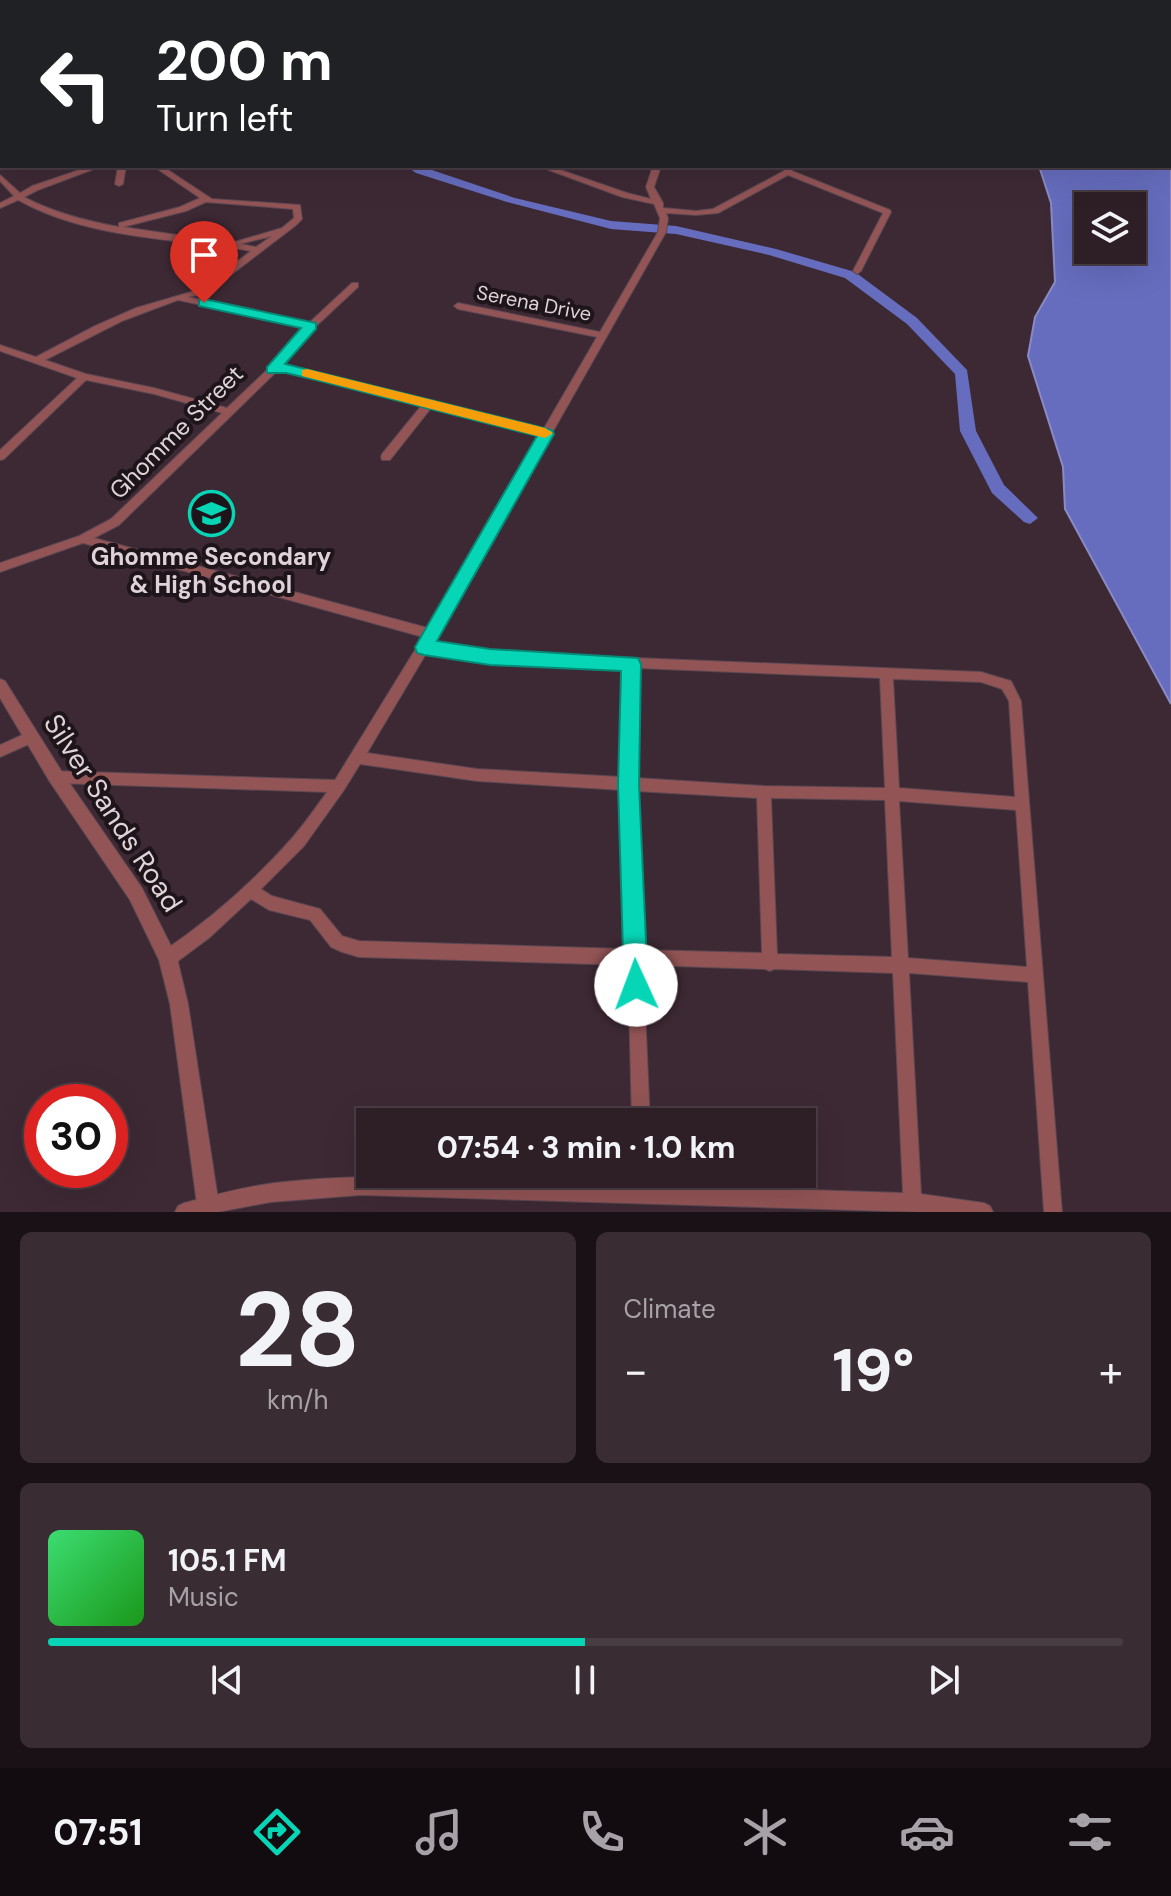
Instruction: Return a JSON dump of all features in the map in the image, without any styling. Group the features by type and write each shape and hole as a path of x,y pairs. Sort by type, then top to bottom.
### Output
{"street":[{"path":"0,206 35,188 92,168"},
{"path":"119,184 122,168"},
{"path":"38,360 93,329 177,297 204,291 298,219 296,207 233,204 205,199 195,189 160,168"},
{"path":"548,168 662,210 696,213 715,211 787,169 887,212 857,271"},
{"path":"168,958 204,933 299,841 339,786 428,640 662,232 662,210 650,187 656,168"},
{"path":"0,177 20,197 47,211 111,226 259,250"},
{"path":"111,226 133,224 189,208 205,199"},
{"path":"230,244 286,229"},
{"name":"Ghomme Street","path":"0,568 83,539 131,510 355,285"},
{"path":"177,297 311,326"},
{"name":"Serena Drive","path":"458,306 603,335"},
{"path":"0,348 84,377 154,391 228,411"},
{"path":"272,370 286,369 320,376 546,434"},
{"path":"0,456 84,377"},
{"path":"386,457 429,404"},
{"path":"83,539 490,657 981,677 1006,685 1015,701 1053,1212"},
{"path":"631,664 629,785 640,1108"},
{"path":"886,675 912,1202"},
{"name":"Silver Sands Road","path":"0,685 56,777 136,894 168,958 179,1004 208,1208"},
{"path":"0,751 31,737"},
{"path":"355,757 477,775 764,792 893,794 1022,804"},
{"path":"56,777 339,786"},
{"path":"764,792 770,963"},
{"path":"250,890 269,903 315,914 332,939 352,948 901,965 1035,975"},
{"path":"184,1212 313,1188 416,1187 912,1202 984,1212"},
{"path":"643,1188 643,1194"}],"water":[{"path":"1040,168 1171,168 1171,704 1065,509 1063,467 1028,356 1035,317 1055,282 1051,203"}],"waterway":[{"path":"415,168 511,200 611,225 676,230 772,252 850,275 912,321 962,373 968,431 998,489 1030,518"}],"slow traffic":[{"path":"307,373 545,433"}],"place":[{"name":"Ghomme Secondary & High School","path":"211,514"}],"route":[{"path":"204,303 311,326 272,370 286,369 320,376 546,434 424,647 490,657 631,664 629,785 636,985"}]}
